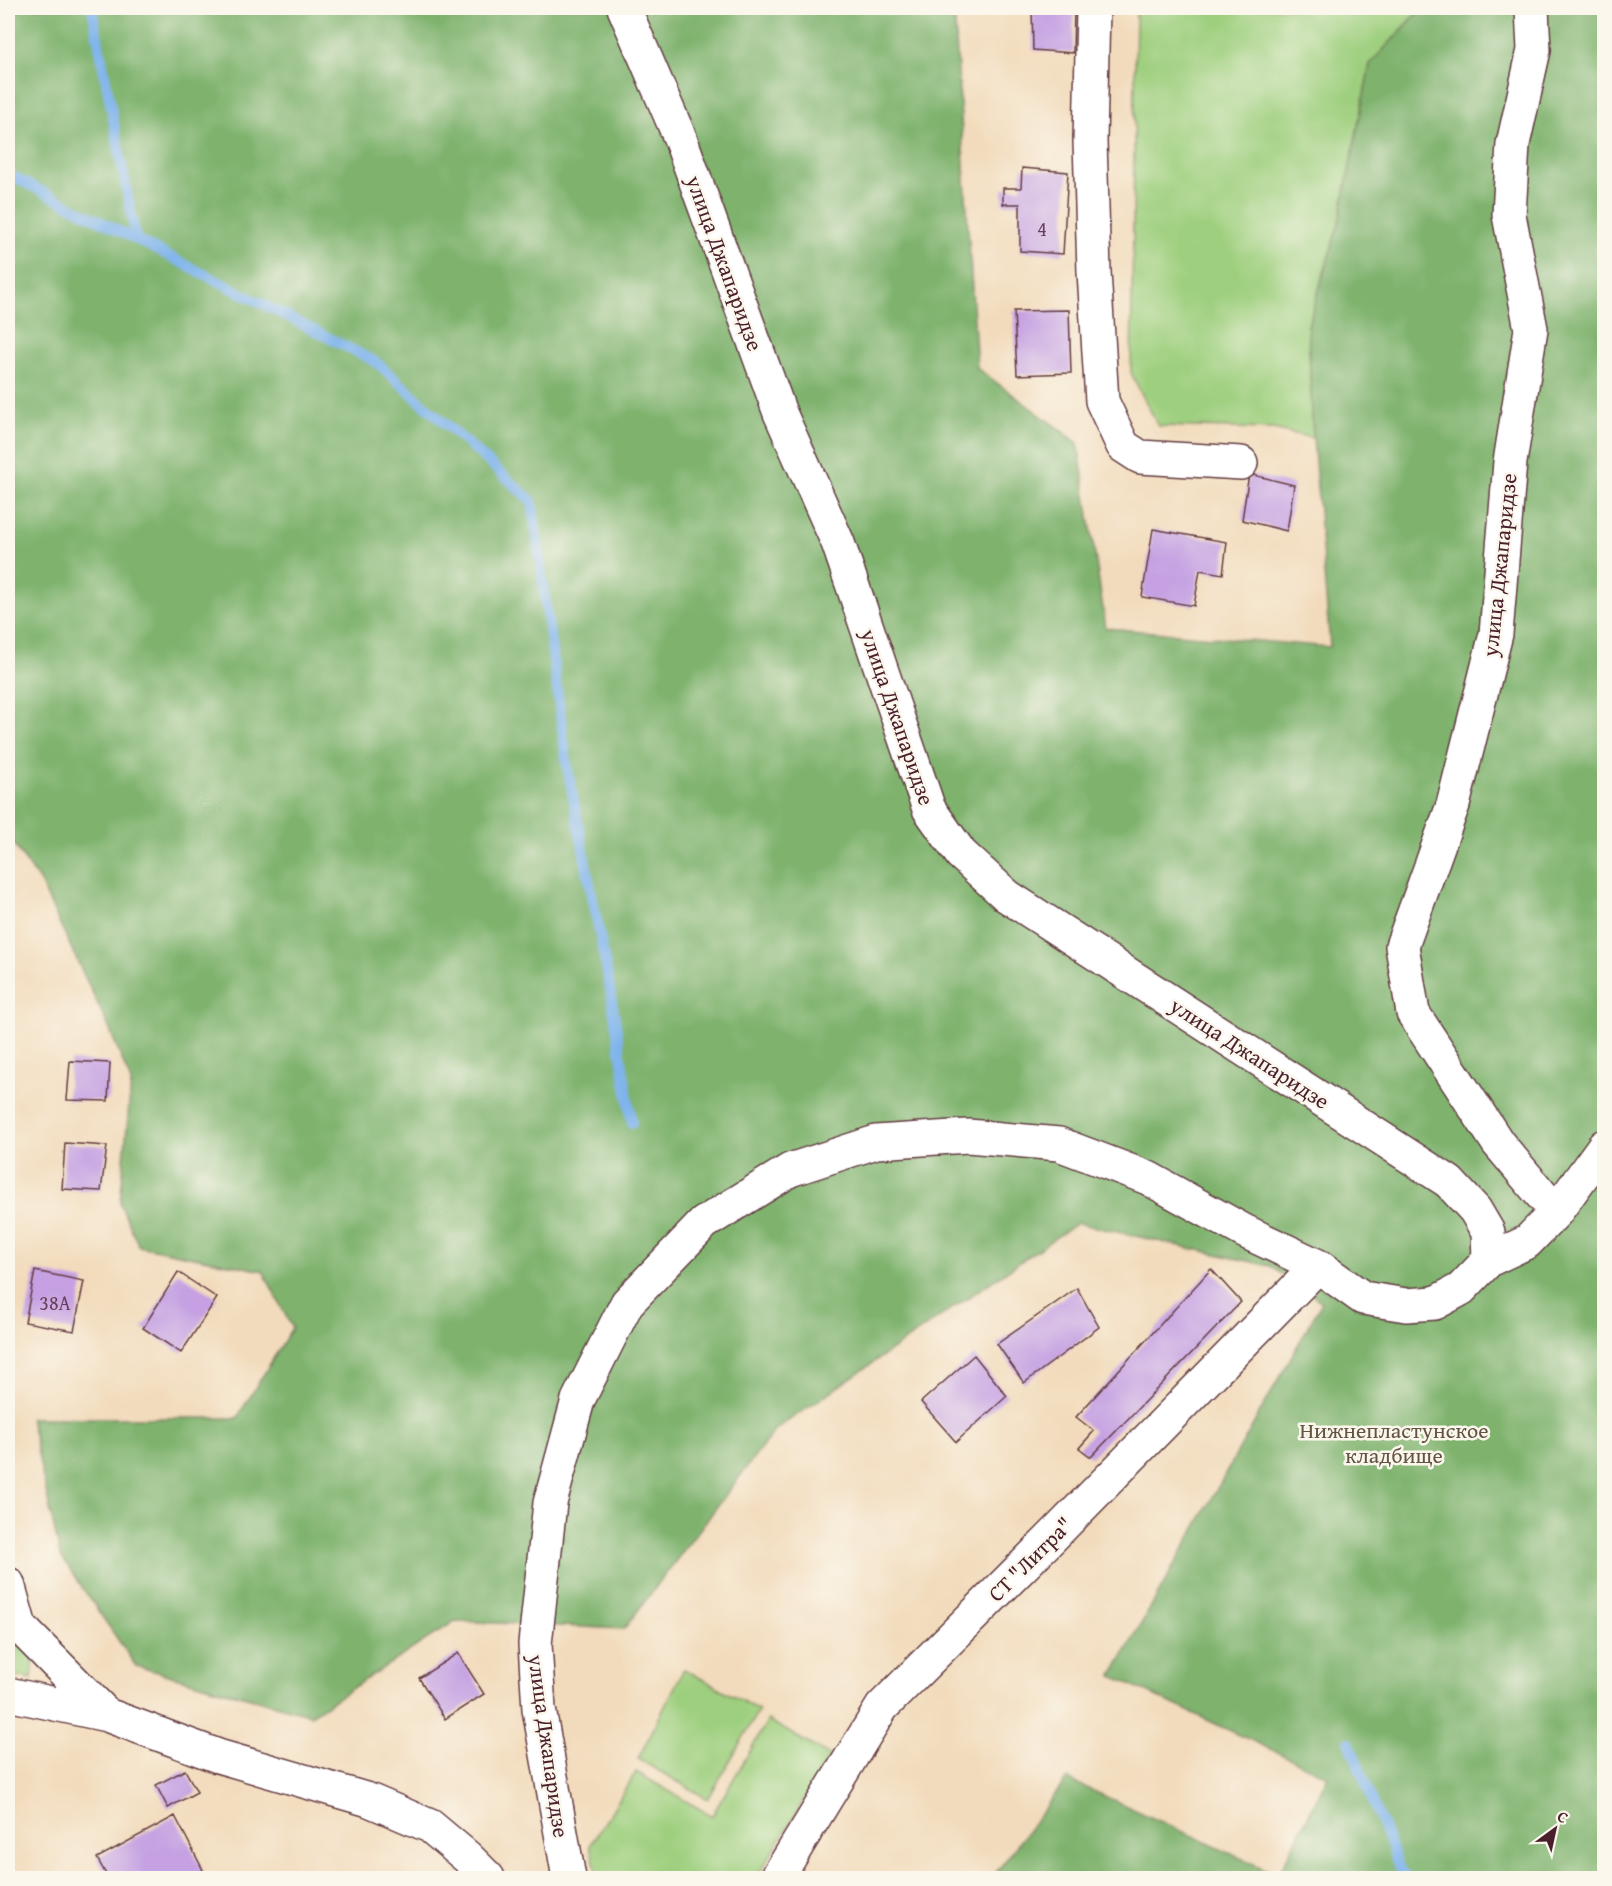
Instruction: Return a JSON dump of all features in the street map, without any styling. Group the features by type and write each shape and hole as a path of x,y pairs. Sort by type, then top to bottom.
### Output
{"street":[{"name":"улица Джапаридзе","path":"624,8 680,138 780,413 838,543 929,809 961,854 1007,896 1449,1182 1475,1210 1488,1232 1489,1260"},
{"path":"1093,8 1090,141 1094,272 1102,400 1123,446 1140,457 1241,463"},
{"name":"улица Джапаридзе","path":"1533,8 1534,50 1513,144 1509,215 1531,329 1510,462 1496,633 1453,805 1402,946 1413,1013 1498,1143 1556,1212"},
{"name":"улица Джапаридзе","path":"569,1878 539,1709 534,1644 550,1503 578,1400 627,1303 704,1223 790,1170 876,1142 968,1136 1059,1144 1148,1178 1245,1231 1318,1266 1364,1298 1406,1305 1435,1303 1461,1289 1489,1260 1527,1242 1556,1212 1605,1146"},
{"name":"СТ \"Литра\"","path":"777,1878 882,1707 1318,1266"},
{"path":"8,1584 20,1627 106,1715"},
{"path":"8,1694 106,1715 218,1756 369,1800 430,1826 488,1878"}],"green space":[{"name":"Нижнепластунское кладбище","path":"8,8 954,8 977,368 1078,443 1106,628 1330,647 1313,438 1308,326 1339,223 1370,64 1422,8 1604,8 1604,1878 992,1878 1067,1779 1278,1875 1328,1776 1112,1676 1322,1302 1270,1266 1077,1223 775,1430 624,1629 455,1621 311,1715 136,1666 60,1555 30,1418 237,1418 292,1328 263,1271 139,1246 120,1204 131,1082 109,1028 40,882 8,836"},
{"path":"1136,8 1422,8 1370,64 1339,223 1308,326 1313,438 1273,429 1158,426 1131,373"},
{"path":"8,1614 34,1657 32,1679 8,1674"},
{"path":"684,1669 759,1710 708,1799 638,1759"},
{"path":"768,1720 830,1756 757,1878 598,1878 590,1846 636,1772 712,1816"}],"building":[{"path":"1032,8 1074,8 1073,53 1033,50"},
{"path":"1022,168 1068,172 1063,254 1020,251 1020,204 1003,204 1003,188 1021,188"},
{"path":"1069,310 1071,373 1017,375 1014,311"},
{"path":"1249,474 1294,485 1287,531 1242,520"},
{"path":"1153,529 1227,542 1223,574 1200,570 1194,606 1142,597"},
{"path":"70,1061 110,1063 108,1101 67,1100"},
{"path":"65,1143 107,1146 101,1191 62,1189"},
{"path":"1211,1269 1241,1302 1091,1457 1079,1448 1094,1431 1076,1417"},
{"path":"35,1271 84,1281 74,1331 25,1322"},
{"path":"178,1272 217,1298 181,1353 143,1328"},
{"path":"1077,1288 1099,1327 1024,1383 997,1344"},
{"path":"974,1355 1007,1396 956,1442 921,1402"},
{"path":"458,1653 484,1694 445,1719 419,1678"},
{"path":"185,1770 197,1792 168,1808 156,1785"},
{"path":"175,1816 203,1870 187,1878 108,1878 97,1858"}],"waterway":[{"path":"92,8 136,239"},
{"path":"8,174 376,362 532,501 567,765 609,983 632,1123"},
{"path":"1349,1742 1399,1867 1407,1878"}]}
